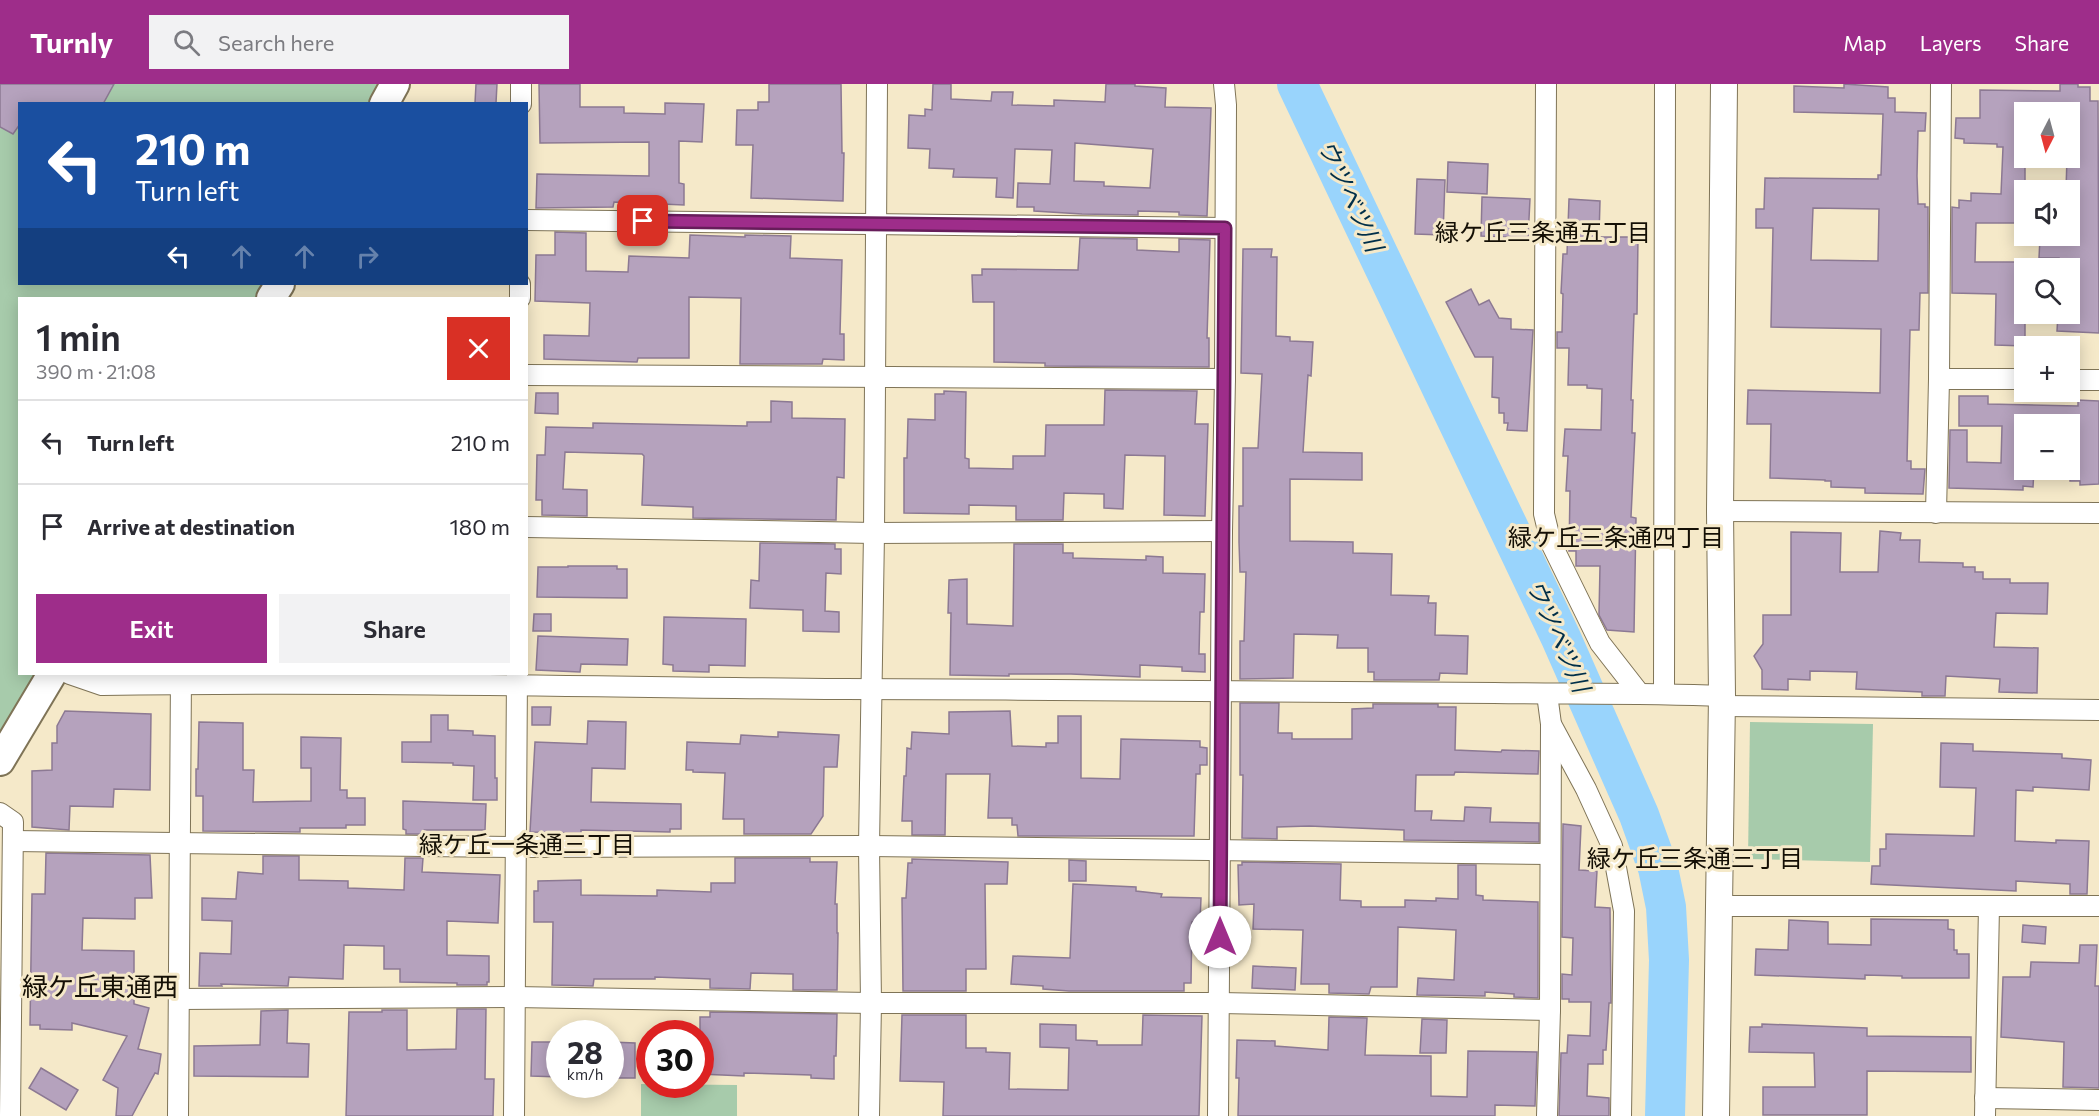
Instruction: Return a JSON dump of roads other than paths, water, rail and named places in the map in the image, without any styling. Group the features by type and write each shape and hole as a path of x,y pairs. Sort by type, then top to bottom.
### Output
{"main road":[{"path":"385,102 395,84"},
{"path":"0,761 51,675"}],"street":[{"path":"521,84 521,102"},
{"path":"869,1116 871,1003 869,846 877,84"},
{"path":"1218,1116 1225,379 1226,105 1224,84"},
{"path":"1546,84 1544,514 1551,543 1600,643 1639,693"},
{"path":"1664,694 1665,84"},
{"path":"1716,1116 1724,84"},
{"path":"1936,513 1941,84"},
{"path":"528,220 1225,228"},
{"path":"528,375 1225,379"},
{"path":"1939,379 2014,380"},
{"path":"2080,380 2099,380"},
{"path":"1720,512 2099,513"},
{"path":"528,527 874,532 1222,531"},
{"path":"73,675 102,685 181,679 517,679 871,688 1639,693 1721,701 2099,710"},
{"path":"178,1116 181,679"},
{"path":"514,1116 517,679"},
{"path":"1547,1116 1552,694"},
{"path":"1551,724 1586,789 1612,846 1624,911 1621,1116"},
{"path":"0,813 13,822 10,1116"},
{"path":"13,841 516,846 869,846 1550,854"},
{"path":"1718,906 2099,906"},
{"path":"1989,906 1985,1107 2099,1100"},
{"path":"179,999 515,997 871,1003 1220,1003 1550,1010"}],"waterway":[{"name":"ウツベツ川","path":"1297,84 1561,638 1639,815 1658,868 1666,907 1669,960 1665,1116"}],"district":[{"name":"緑ケ丘三条通五丁目","path":"1543,233"},
{"name":"緑ケ丘三条通四丁目","path":"1616,538"},
{"name":"緑ケ丘一条通三丁目","path":"527,845"},
{"name":"緑ケ丘三条通三丁目","path":"1695,859"},
{"name":"緑ケ丘東通西","path":"100,987"}]}
